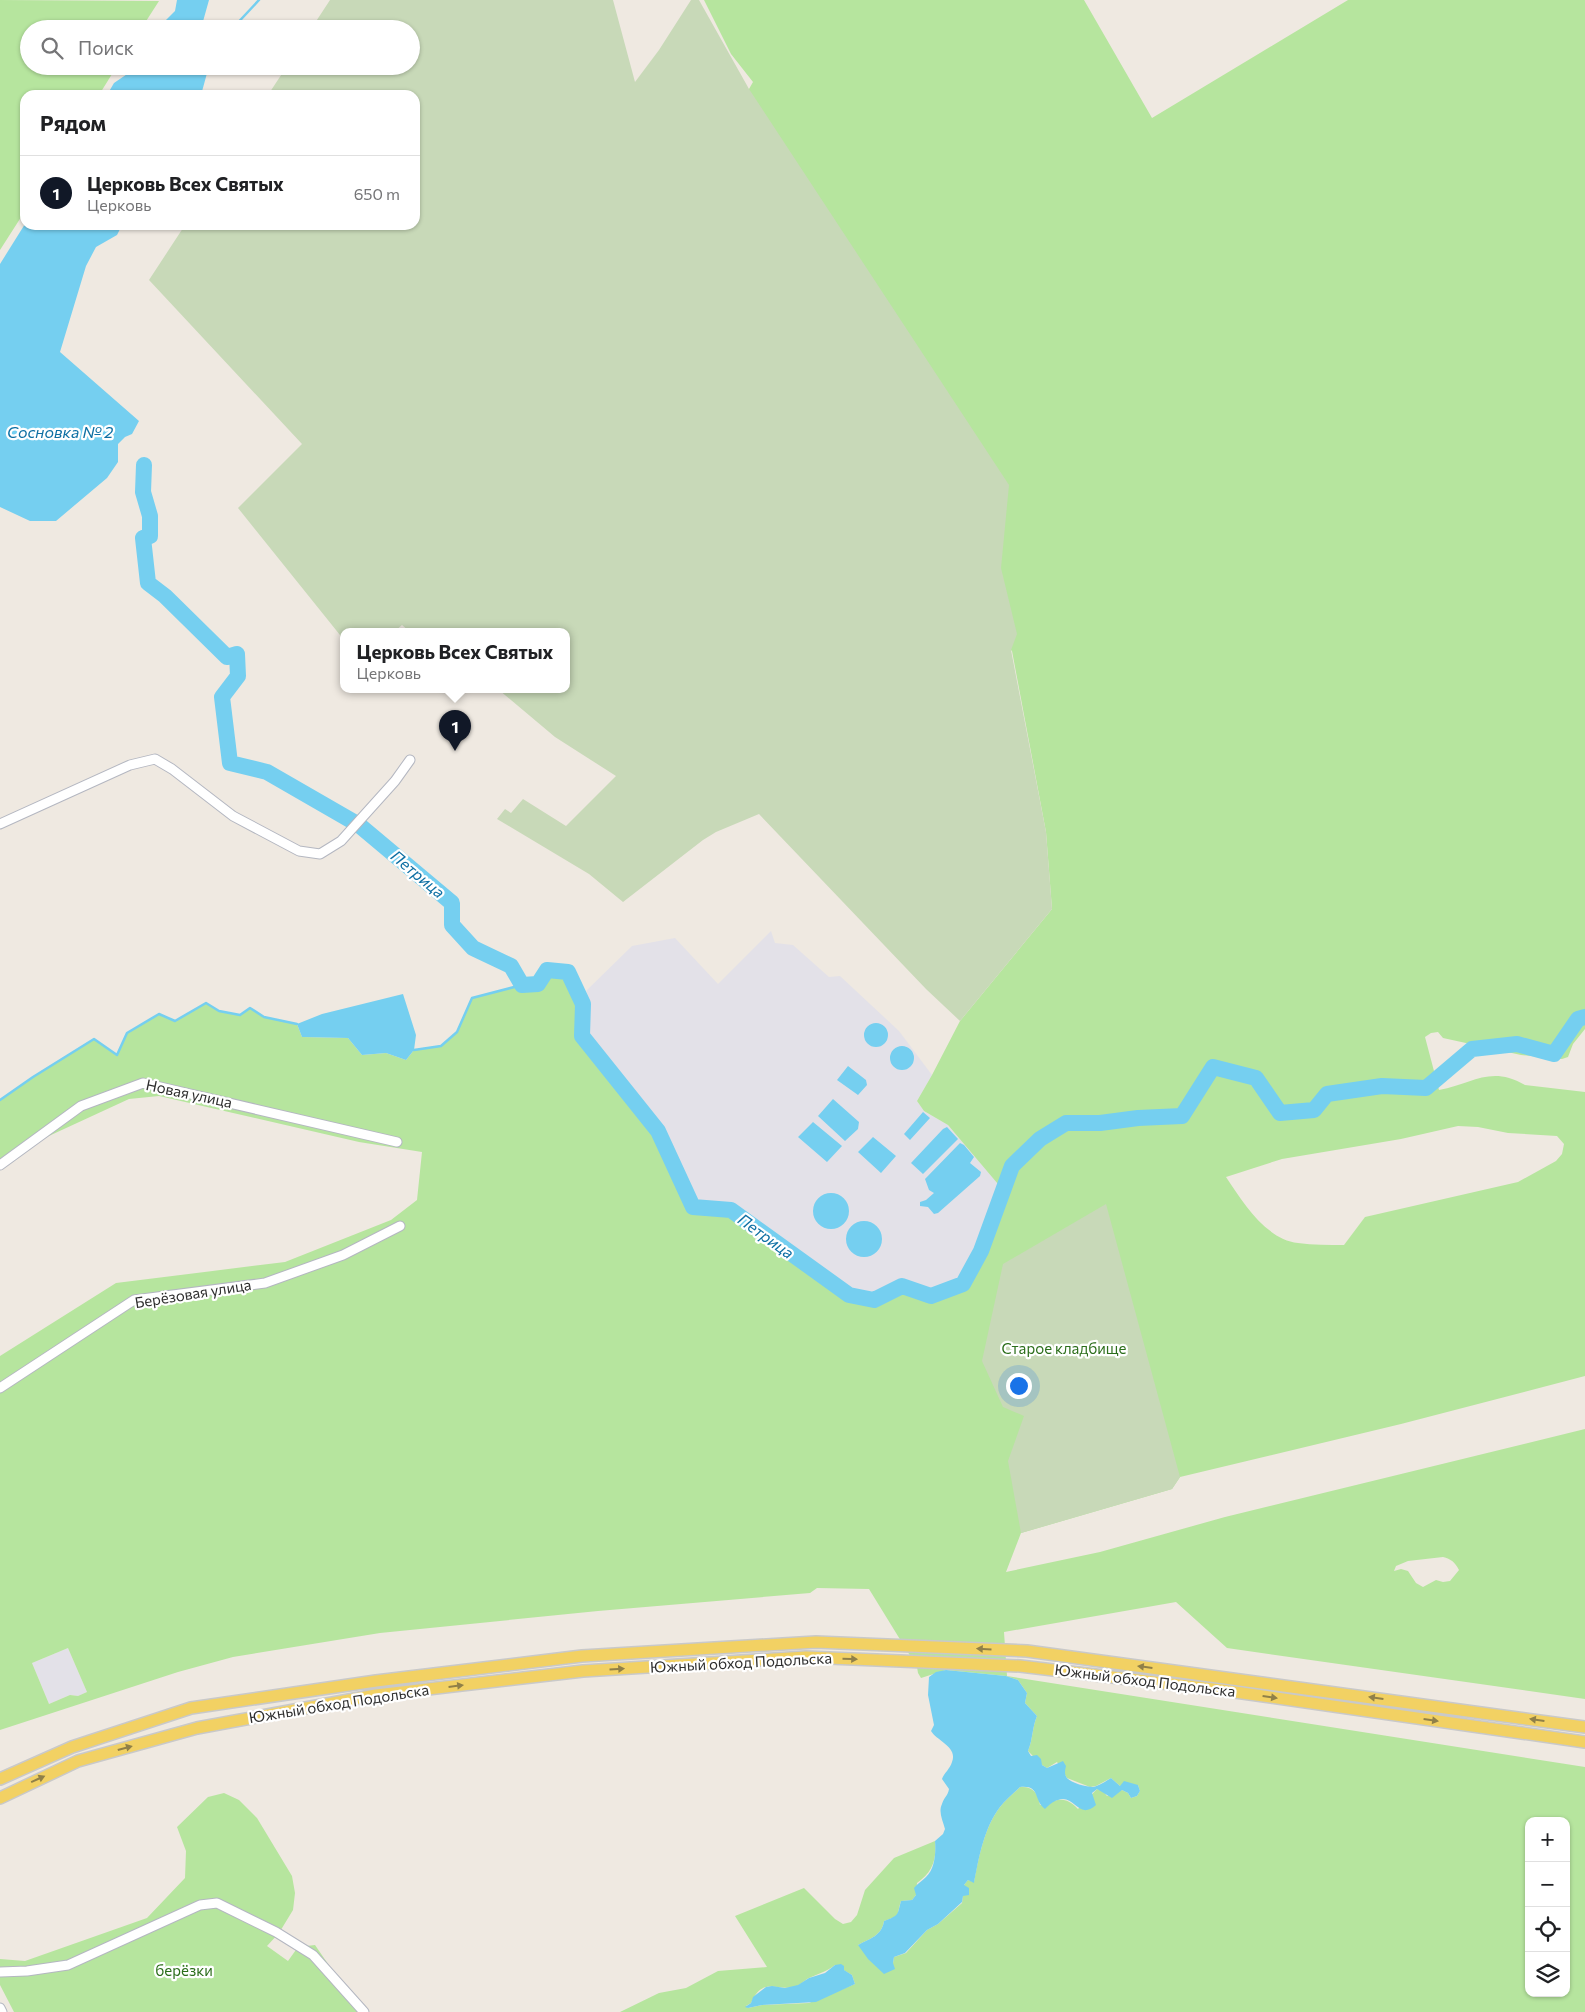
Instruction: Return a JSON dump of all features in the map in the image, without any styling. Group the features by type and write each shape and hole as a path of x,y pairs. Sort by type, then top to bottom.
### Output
{"main road":[{"name":"Южный обход Подольска","path":"0,1779 72,1747 191,1708 366,1683 582,1656 816,1642 1027,1651 1585,1727"},
{"name":"Южный обход Подольска","path":"0,1798 78,1761 197,1728 376,1695 583,1671 806,1657 1020,1666 1221,1690 1585,1742"}],"street":[{"path":"0,824 130,765 155,759 172,768 233,816 299,851 320,854 340,841 395,781 410,760"},
{"name":"Новая улица","path":"0,1165 80,1106 143,1083 397,1142"},
{"name":"Берёзовая улица","path":"0,1388 134,1300 266,1283 343,1255 400,1226"},
{"path":"0,1972 27,1971 68,1965 200,1905 217,1904 276,1932 313,1955 364,2012"},
{"path":"0,2008 2,2012"}],"shaded area":[{"path":"771,931 775,943 793,945 829,977 840,976 899,1031 932,1075 917,1101 924,1111 948,1125 1003,1190 981,1251 963,1284 931,1296 902,1286 874,1300 849,1295 731,1210 693,1207 658,1131 582,1036 583,1004 587,990 632,946 675,938 718,984"},
{"path":"68,1648 87,1692 78,1696 70,1695 49,1704 32,1663"}],"green space":[{"path":"0,0 159,1 147,20 20,20 20,75 111,75 102,90 20,90 20,219 0,250"},
{"path":"330,0 613,0 635,82 659,50 691,0 699,0 749,89 1009,485 1001,568 1017,634 1011,650 1046,832 1052,909 960,1021 926,989 759,814 716,832 703,840 623,902 589,874 497,819 505,809 511,813 523,799 566,826 616,776 555,737 503,693 570,693 570,628 405,628 402,625 399,628 340,628 340,635 238,508 302,444 149,280 182,230 420,230 420,90 271,90 281,75 420,75 420,20 317,20"},
{"path":"704,0 1084,0 1152,118 1348,0 1585,0 1585,1029 1573,1044 1568,1057 1562,1059 1521,1055 1443,1038 1438,1032 1431,1033 1425,1037 1439,1090 1491,1076 1502,1076 1525,1085 1585,1092 1585,1376 1401,1424 1180,1477 1172,1489 1021,1533 1006,1572 1100,1552 1225,1517 1585,1429 1585,1699 1227,1648 1176,1602 1004,1632 1007,1676 1585,1767 1585,2012 620,2012 659,1993 686,1988 718,1971 767,1967 735,1916 804,1888 835,1919 843,1924 851,1922 857,1915 865,1890 894,1858 935,1841 934,1860 930,1870 917,1883 916,1895 912,1900 901,1901 896,1916 884,1921 878,1934 858,1945 893,1963 894,1957 906,1953 927,1930 938,1924 962,1903 964,1885 968,1880 974,1882 983,1843 994,1815 1002,1804 1020,1787 1032,1789 1038,1797 1040,1805 1056,1800 1065,1800 1078,1809 1097,1789 1103,1791 1107,1796 1122,1790 1128,1793 1131,1798 1137,1796 1140,1791 1138,1785 1120,1786 1111,1778 1090,1787 1067,1778 1057,1762 1047,1768 1042,1765 1028,1751 1037,1716 1025,1703 1027,1693 1018,1680 1006,1676 946,1670 921,1678 917,1667 869,1589 817,1588 810,1593 598,1611 380,1633 233,1657 178,1672 0,1730 0,1356 116,1283 285,1262 391,1220 417,1200 422,1152 359,1142 159,1096 129,1099 38,1141 0,1164 0,1100 94,1039 117,1055 127,1033 159,1014 175,1021 206,1003 219,1011 240,1015 250,1008 264,1017 297,1024 302,1037 348,1038 362,1055 386,1053 406,1060 414,1050 441,1046 457,1032 472,998 522,985 537,984 547,970 567,972 583,1004 583,1036 658,1131 693,1207 731,1210 849,1295 874,1300 902,1286 931,1296 963,1284 981,1251 1003,1190 948,1125 924,1111 917,1101 960,1021 1052,909 1046,832 1012,651 540,243 749,89 753,82 731,54","holes":["1458,1126 1478,1127 1508,1133 1557,1136 1564,1144 1562,1154 1556,1161 1518,1182 1365,1217 1344,1245 1298,1243 1275,1235 1256,1218 1226,1177 1282,1159 1401,1139","1443,1557 1452,1561 1459,1570 1450,1581 1436,1580 1423,1587 1416,1583 1408,1571 1401,1569 1394,1571 1396,1566 1408,1561","68,1648 87,1692 78,1696 70,1695 49,1704 32,1663","835,1965 852,1975 855,1984 809,2003 762,2005 748,2008 746,2006 751,2003 760,1990 766,1987 790,1988 797,1986"]},
{"name":"Старое кладбище","path":"1106,1204 1180,1477 1172,1489 1021,1533 1008,1461 1024,1416 1003,1407 982,1361 1003,1264"},
{"name":"берёзки","path":"224,1793 239,1800 257,1818 292,1876 295,1893 293,1910 279,1933 267,1946 288,1961 298,1947 315,1945 361,2012 14,2012 0,1985 0,1959 25,1961 147,1918 185,1878 186,1851 177,1827 208,1797"}],"water":[{"path":"177,0 209,0 203,20 166,20 175,11"},
{"path":"126,75 207,75 202,90 110,90 114,83"},
{"name":"Сосновка № 2","path":"21,230 120,230 117,235 96,247 86,266 60,352 139,421 132,434 125,437 118,444 118,462 107,478 56,521 30,521 0,507 0,264"},
{"path":"403,994 416,1035 414,1050 406,1060 386,1053 362,1055 348,1038 302,1037 297,1024 322,1014"},
{"path":"876,1023 884,1027 888,1035 884,1043 876,1047 868,1043 864,1035 868,1027"},
{"path":"902,1046 910,1050 914,1058 910,1066 902,1070 894,1066 890,1058 894,1050"},
{"path":"848,1066 866,1080 867,1085 858,1095 837,1080"},
{"path":"833,1099 859,1122 858,1129 845,1141 818,1116"},
{"path":"923,1112 930,1118 910,1140 904,1134"},
{"path":"813,1122 842,1146 827,1162 798,1137"},
{"path":"947,1127 958,1139 923,1174 911,1163"},
{"path":"873,1137 896,1156 881,1173 858,1152"},
{"path":"960,1143 974,1157 970,1163 981,1172 980,1176 938,1213 934,1214 928,1207 920,1206 920,1202 926,1200 934,1193 929,1190 925,1179"},
{"path":"831,1193 838,1194 844,1198 848,1204 848,1218 844,1224 838,1228 831,1229 824,1228 818,1224 814,1218 813,1211 814,1204 818,1198 824,1194"},
{"path":"864,1221 871,1222 877,1226 881,1232 881,1246 877,1252 871,1256 864,1257 857,1256 851,1252 847,1246 846,1239 847,1232 851,1226 857,1222"},
{"path":"946,1670 1006,1676 1018,1680 1027,1693 1025,1703 1037,1716 1028,1751 1031,1756 1037,1755 1041,1759 1042,1765 1047,1768 1063,1761 1066,1766 1066,1776 1075,1783 1093,1787 1111,1778 1120,1786 1124,1781 1138,1785 1140,1791 1137,1796 1131,1798 1128,1793 1122,1790 1112,1798 1097,1789 1092,1793 1096,1805 1090,1809 1081,1809 1069,1800 1064,1799 1054,1801 1045,1809 1031,1788 1020,1787 1002,1804 994,1815 983,1843 974,1883 968,1880 964,1885 969,1888 969,1895 963,1896 962,1902 938,1924 927,1930 905,1953 894,1957 895,1969 884,1974 868,1959 858,1945 878,1934 884,1921 895,1916 898,1912 901,1901 912,1900 916,1895 914,1888 929,1874 935,1855 935,1841 943,1834 945,1829 940,1810 949,1789 942,1779 953,1757 950,1748 931,1731 934,1725 928,1695 929,1677 936,1672"},
{"path":"841,1964 844,1966 844,1970 852,1975 855,1984 816,2002 745,2007 751,2003 753,1997 766,1987 785,1988 798,1985 809,1978 825,1973 835,1965"}],"waterway":[{"path":"240,20 259,0"},
{"name":"Петрица","path":"144,465 143,492 150,516 150,536 143,538 148,583 165,596 227,657 237,654 238,676 222,697 230,763 267,772 359,825 452,903 452,925 473,948 511,966 522,985 538,984 547,970 568,972 583,1004 582,1036 658,1131 693,1207 731,1210 849,1295 874,1300 902,1286 931,1296 963,1284 981,1251 1012,1166 1040,1139 1066,1123 1100,1123 1138,1118 1182,1116 1213,1067 1256,1078 1280,1113 1314,1110 1327,1094 1382,1086 1426,1088 1472,1049 1517,1044 1554,1054 1578,1019 1585,1017"},
{"path":"414,1050 441,1046 457,1032 472,998 522,985"},
{"path":"0,1100 94,1039 117,1055 127,1033 159,1014 175,1021 206,1003 219,1011 240,1015 250,1008 264,1017 297,1024"}],"place":[{"name":"Церковь Всех Святых","path":"455,751"}]}
